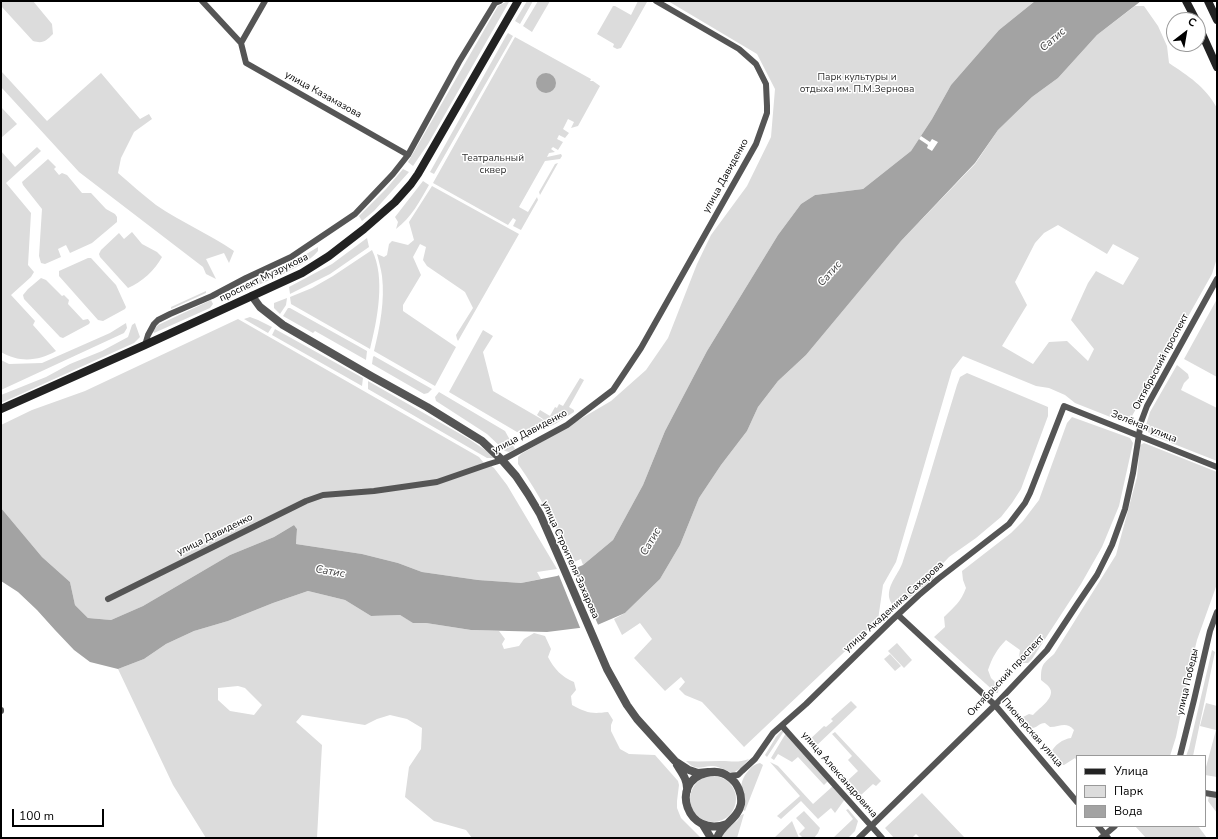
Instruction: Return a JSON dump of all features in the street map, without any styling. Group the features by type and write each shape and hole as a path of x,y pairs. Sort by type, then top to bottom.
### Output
{"main road":[{"name":"проспект Музрукова","path":"1,409 302,273 329,256 364,230 395,202 418,174 518,1"},
{"path":"1186,1 1192,12"},
{"path":"1208,1 1217,20"},
{"path":"1206,43 1217,67"}],"street":[{"name":"улица Казамазова","path":"202,1 241,43 246,63 408,155"},
{"path":"241,43 265,1"},
{"path":"145,345 148,335 158,320 212,296 291,257 355,214 393,174 408,155 459,62 495,4 500,1"},
{"name":"улица Давиденко","path":"108,599 323,495 374,491 437,482 502,460 566,425 613,390 640,348 756,144 767,113 766,84 756,64 739,49 656,1"},
{"name":"Октябрьский проспект","path":"859,838 995,705 1046,650 1097,575 1112,545 1125,509 1133,474 1141,422 1147,406 1217,279"},
{"name":"улица Строителя Захарова","path":"252,296 260,307 284,325 427,407 482,442 502,460 516,476 540,514 610,675 627,705 637,719 675,761 684,774 687,785 686,793"},
{"name":"Зелёная улица","path":"1064,406 1217,467"},
{"name":"улица Академика Сахарова","path":"708,772 716,772 728,776 742,772 755,759 773,733 806,704 919,595 1009,524 1025,503 1030,493 1064,406"},
{"name":"улица Победы","path":"1180,755 1210,631 1217,612"},
{"name":"Пионерская улица","path":"898,615 995,705 1076,801"},
{"name":"улица Александровича","path":"782,726 882,838"},
{"name":"улица Строителя Захарова","path":"675,761 689,770 698,773 708,772"},
{"path":"708,772 694,779 690,783 686,793 686,804 690,814 698,823 715,827 727,824"},
{"path":"717,838 719,832 732,820 739,809 741,803 739,781 742,772"},
{"path":"728,776 735,782 739,790"},
{"path":"1206,793 1217,795"},
{"path":"703,825 711,838"},
{"path":"1099,827 1105,837 1114,827"}],"green space":[{"path":"1,1 33,1 52,24 53,34 44,41 33,41 1,6"},
{"path":"508,1 509,2 428,144 413,166 408,162 498,6"},
{"path":"527,1 533,1 520,24 515,21"},
{"path":"538,1 550,1 532,32 523,26"},
{"path":"638,1 647,2 621,48 617,49 613,47 614,44 597,34 613,6 631,15"},
{"name":"Парк культуры и отдыха им. П.М.Зернова","path":"668,1 1035,1 999,30 951,85 932,119 911,151 863,189 815,195 801,204 778,235 707,351 665,431 643,485 613,540 583,565 581,559 571,563 548,512 518,464 518,457 611,401 646,370 668,338 697,264 711,235 747,186 771,137 775,89 757,54"},
{"path":"1135,6 1144,6 1158,26 1166,44 1166,52 1168,52 1169,63 1202,88 1217,108 1217,258 1212,274 1132,416 1123,422 1075,403 1065,395 1049,388 1036,386 963,356 952,370 896,562 883,585 878,620 744,747 702,702 685,695 679,689 685,682 681,677 665,691 634,658 652,639 640,623 622,635 614,619 625,613 660,579 680,545 699,498 721,465 747,431 758,407 778,381 806,355 901,241 975,164 998,130 1032,97 1058,78 1097,35","holes":["1058,225 1107,254 1113,244 1139,258 1123,285 1096,271 1088,283 1071,320 1094,349 1088,361 1067,341 1049,342 1033,364 1002,346 1027,305 1015,282 1035,243 1044,233"]},
{"path":"508,33 513,36 434,174 430,172 506,36"},
{"name":"Театральный сквер","path":"515,37 591,79 590,81 593,81 600,86 578,126 571,128 574,122 568,119 563,129 569,133 565,138 559,135 557,139 563,142 558,150 553,147 551,149 555,152 549,153 547,157 561,154 562,156 560,159 545,161 519,207 528,212 537,197 538,200 521,230 513,226 516,220 513,218 508,225 433,183"},
{"path":"1,71 47,121 101,73 140,119 149,114 152,119 134,132 121,158 118,173 156,205 234,251 229,263 224,253 206,259 216,279 206,274 203,267 79,172 1,87"},
{"path":"1,107 17,124 1,138"},
{"path":"37,147 41,151 6,183 31,213 28,265 34,272 31,277 11,295 35,321 33,325 56,351 36,359 22,359 8,356 1,352 1,151 15,167"},
{"path":"48,159 56,167 54,169 59,175 62,173 67,175 82,193 91,193 106,209 115,214 117,217 117,222 92,243 70,253 66,245 58,249 61,257 45,264 41,263 39,256 42,209 22,182"},
{"path":"558,163 540,195 539,192 555,164"},
{"path":"403,169 409,172 374,211 362,221 359,216 386,189"},
{"path":"423,181 429,185 426,191 411,214 396,229 398,222 395,217"},
{"path":"432,186 519,234 458,341 456,335 473,308 465,292 427,266 423,260 426,247 420,244 413,257 421,275 403,305 403,311 456,347 435,386 374,351 380,323 383,294 382,276 377,254 384,257 387,255 389,244 392,241 408,245 414,240 409,222"},
{"path":"132,232 142,244 157,252 162,257 148,275 128,288 99,254 101,250 119,233 124,239"},
{"path":"367,238 369,247 330,274 290,294 289,287 332,264"},
{"path":"318,247 318,251 314,255 281,275 278,269"},
{"path":"372,250 379,273 379,300 370,349 291,304 290,297 312,288 333,276"},
{"path":"91,258 116,285 126,307 103,321 98,320 59,276 59,271"},
{"path":"273,272 276,277 225,300 221,300 218,297"},
{"path":"41,278 46,280 62,296 64,295 69,300 68,304 83,320 88,319 90,322 89,324 63,338 60,337 24,299 23,295"},
{"path":"206,291 206,293 171,309 171,307"},
{"path":"287,298 286,305 280,314 274,308 274,303"},
{"path":"1217,299 1217,377 1184,359"},
{"path":"211,300 213,304 210,308 154,333 153,331 158,325"},
{"path":"288,308 367,351 366,360 315,331 313,333 283,316"},
{"path":"250,317 272,327 268,333 244,319"},
{"path":"238,319 479,457 484,463 489,464 507,485 557,569 537,572 541,579 521,583 478,580 422,572 398,563 362,554 296,544 297,529 294,525 274,537 230,555 143,606 111,620 88,618 75,605 70,582 42,557 1,508 1,425 32,410 85,391"},
{"path":"126,323 127,328 124,333 1,390 1,360 9,364 42,363 110,333"},
{"path":"135,323 140,337 134,343 1,403 1,395 46,377 128,337 132,325"},
{"path":"275,329 363,378 362,386 272,335"},
{"path":"483,330 493,336 483,352 493,391 543,420 546,425 532,430 517,432 449,392"},
{"path":"374,356 432,389 428,393 424,394 372,364"},
{"path":"1177,365 1188,374 1189,378 1184,383 1181,390 1217,408 1217,461 1151,435 1147,431 1146,425 1150,412"},
{"path":"967,373 1048,407 1048,416 1021,489 1001,517 976,538 949,557 934,573 933,579 896,607 889,599 890,587 903,561 957,385 960,377"},
{"path":"580,378 584,380 569,407 574,410 574,412 548,427 543,419 537,415 540,410 550,416 555,407 557,408 559,404 563,406"},
{"path":"368,381 469,439 497,458 487,458 368,389"},
{"path":"439,392 505,431 515,449 509,452 505,451 487,434 436,401 435,397"},
{"path":"1072,417 1130,438 1133,443 1119,506 1102,547 1081,584 1032,659 1028,663 1023,663 1019,657 1020,650 1006,640 997,650 988,670 991,678 999,686 998,693 996,693 934,637 945,627 944,617 957,604 964,593 966,588 962,571 1011,533 1023,521 1039,500 1067,423"},
{"path":"1144,443 1217,472 1217,584 1197,640 1176,737 1170,755 1076,755 1076,760 1075,758 1062,765 1051,753 1054,747 1059,743 1071,738 1074,730 1066,725 1050,727 1045,723 1032,728 1025,722 1023,717 1029,714 1033,715 1043,706 1051,695 1051,691 1048,686 1041,680 1043,665 1054,654 1116,555 1137,477 1140,445"},
{"path":"308,591 345,600 371,616 400,615 414,623 426,623 471,630 499,631 505,639 502,644 504,649 519,646 524,639 534,633 545,636 551,649 548,657 550,661 562,675 574,682 576,690 571,696 572,705 589,712 608,712 613,720 611,731 620,749 629,754 655,755 678,781 677,808 681,818 701,838 472,838 466,830 434,821 405,797 409,767 421,749 422,728 407,719 390,715 365,725 302,715 296,722 322,745 317,838 206,838 173,785 118,669 144,659 166,644 194,631 228,621","holes":["238,686 245,688 262,705 254,715 230,711 218,700 218,688"]},
{"path":"897,643 912,660 904,668 888,651"},
{"path":"1212,650 1215,652 1193,755 1186,755"},
{"path":"890,654 901,666 895,671 884,659"},
{"path":"851,701 857,707 814,748 807,742 824,726 826,727 833,721 831,719"},
{"path":"1206,703 1217,706 1217,777 1206,775 1206,767 1216,730 1200,726"},
{"path":"783,729 784,731 767,757 765,755 776,737"},
{"path":"835,732 881,781 876,786 873,784 861,795 869,805 868,806 865,803 862,803 845,783 858,771 848,760 852,756 832,734"},
{"path":"786,733 829,780 824,785 798,757 792,762 778,754 774,760 771,758"},
{"path":"749,759 741,768 733,773 714,766 697,768 690,765 686,761 735,762"},
{"path":"770,762 778,766 813,804 833,786 845,799 835,813 831,808 818,819 801,801 781,819 777,816 800,796"},
{"path":"760,763 763,765 745,811 743,810 741,794 743,779 751,767"},
{"path":"708,776 718,776 726,780 732,786 736,794 736,804 732,812 726,818 718,822 708,822 700,818 694,812 690,804 690,794 694,786 700,780"},
{"path":"922,793 965,838 920,838 916,834 912,838 894,838 885,828"},
{"path":"1209,796 1217,797 1217,813 1208,801"},
{"path":"848,809 858,821 855,831 848,838 833,838 853,819 846,810"},
{"path":"804,811 820,828 814,838 803,838 799,834 805,828 796,818"},
{"path":"744,814 737,838 721,838 725,830"},
{"path":"792,821 799,838 774,838"},
{"path":"1136,827 1199,827 1207,838 1146,838"}],"water":[{"name":"Сатис","path":"1035,1 1141,1 1097,35 1058,78 1032,97 998,130 975,163 901,241 806,355 778,381 758,407 747,431 721,465 699,498 680,545 660,579 625,613 595,626 547,632 471,630 426,623 413,623 400,615 371,616 345,600 308,591 228,621 194,631 166,644 144,659 118,669 90,662 74,650 18,592 1,581 1,508 42,557 70,582 75,605 88,618 111,620 143,606 230,555 274,537 294,525 297,529 296,544 362,554 398,563 422,572 478,580 521,583 557,576 583,565 613,540 643,485 665,431 707,351 778,235 801,204 815,195 863,189 911,151 932,119 951,85 999,30"},
{"path":"546,73 553,76 556,83 553,90 546,93 539,90 536,83 539,76"}],"pier":[{"path":"921,136 930,142 932,139 938,142 932,151 927,148 928,145 919,139"},
{"path":"573,567 599,627 581,630 558,573"}]}
